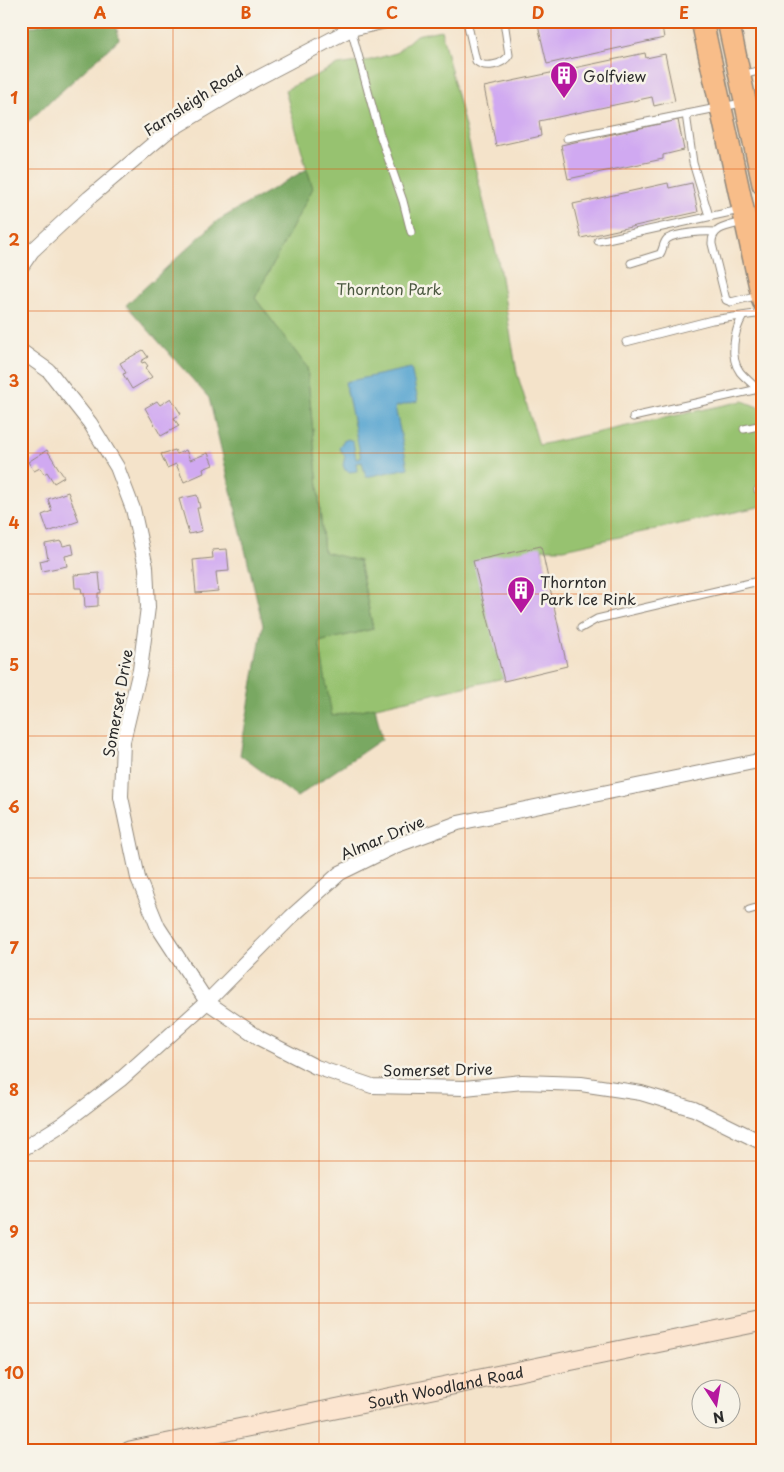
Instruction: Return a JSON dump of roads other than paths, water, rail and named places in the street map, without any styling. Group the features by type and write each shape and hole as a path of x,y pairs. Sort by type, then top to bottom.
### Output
{"main road":[{"path":"702,21 762,303"},
{"path":"728,21 762,178"}],"street":[{"name":"Farnsleigh Road","path":"21,267 32,251 89,198 167,132 345,25 386,21"},
{"name":"Somerset Drive","path":"21,351 49,371 90,423 117,467 132,509 146,566 148,607 140,670 123,741 121,797 138,878 158,927 207,1002 269,1043 316,1067 372,1086 465,1088 522,1082 581,1084 641,1093 694,1109 763,1143"},
{"name":"Almar Drive","path":"21,1150 62,1125 120,1080 207,1002 291,917 340,873 395,846 458,823 763,760"},
{"name":"South Woodland Road","path":"130,1451 763,1321"}],"lane":[{"path":"467,21 476,61 487,66 501,62 509,55 504,21"},
{"path":"758,21 763,40"},
{"path":"345,25 403,201 411,232"},
{"path":"740,76 763,70"},
{"path":"567,138 745,102"},
{"path":"686,114 692,163 710,216"},
{"path":"598,240 710,216 744,215"},
{"path":"744,215 716,232 712,237 712,244 726,300 731,302 762,303"},
{"path":"631,263 660,254 664,243 672,237 696,232 716,232"},
{"path":"760,388 739,370 734,338 738,324 743,316 762,303"},
{"path":"626,342 712,320 743,316"},
{"path":"633,416 760,388"},
{"path":"744,430 763,425"},
{"path":"581,628 597,619 763,580"},
{"path":"749,910 763,906"}],"water":[{"path":"411,368 418,401 395,407 408,468 366,477 362,462 356,463 357,471 350,472 345,470 343,465 345,456 339,448 343,441 348,439 353,441 356,459 361,458 345,382"}],"place":[{"name":"Golfview","path":"564,99"},
{"name":"Thornton Park Ice Rink","path":"521,614"}],"park label":[{"name":"Thornton Park","path":"389,288"}]}
